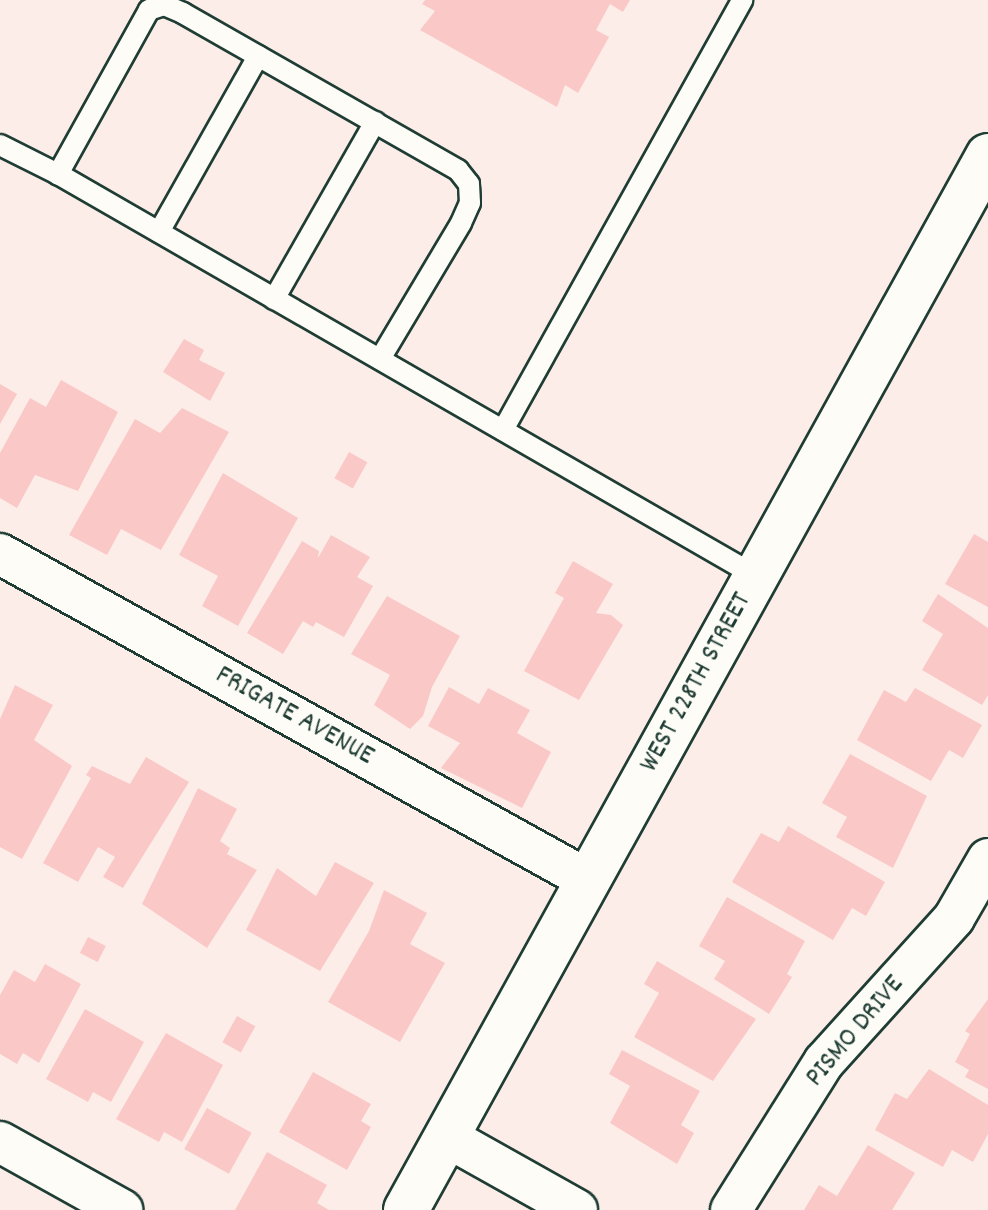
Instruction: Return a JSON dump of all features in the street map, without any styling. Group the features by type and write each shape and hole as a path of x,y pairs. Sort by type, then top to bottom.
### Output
{"street":[{"name":"WEST 228TH STREET","path":"406,1210 988,156"},
{"name":"FRIGATE AVENUE","path":"0,554 588,880"},
{"name":"PISMO DRIVE","path":"731,1210 824,1062 954,918 988,859"},
{"path":"447,1137 577,1210"},
{"path":"0,1142 122,1210"}],"lane":[{"path":"503,430 742,0"},
{"path":"58,174 149,10 164,5 375,122 458,170 469,184 470,203 380,359"},
{"path":"159,232 258,56"},
{"path":"274,299 375,122"},
{"path":"0,145 58,174 756,576"}],"building":[{"path":"425,0 630,0 623,12 610,4 596,30 609,37 578,93 565,85 557,107 420,30 435,11 422,4"},
{"path":"184,339 204,350 199,360 225,373 210,401 163,372"},
{"path":"61,380 118,412 78,491 35,475 17,508 0,498 0,453 30,398 46,407"},
{"path":"0,384 17,394 0,424"},
{"path":"182,408 229,432 161,550 121,529 107,555 69,535 135,419 160,433"},
{"path":"349,452 367,462 353,488 334,478"},
{"path":"223,473 298,518 238,626 202,606 218,576 179,555"},
{"path":"974,534 988,542 988,607 945,584"},
{"path":"331,535 370,557 357,577 373,586 344,637 316,622 313,627 303,621 283,654 247,633 302,541 319,551 318,558"},
{"path":"573,561 613,584 596,613 611,615 623,625 579,700 524,671 564,598 555,593"},
{"path":"938,594 988,628 988,695 982,705 922,670 943,634 922,621"},
{"path":"387,596 460,636 432,687 423,716 410,729 374,705 390,675 351,654"},
{"path":"15,685 53,705 34,740 72,766 22,859 0,847 0,719"},
{"path":"449,687 479,704 488,688 530,710 517,733 551,752 522,808 441,768 460,743 428,726"},
{"path":"915,688 982,725 963,758 949,750 931,781 857,740 884,690 906,702"},
{"path":"850,754 927,796 893,868 836,837 847,817 822,803"},
{"path":"146,757 189,782 123,888 103,877 115,857 98,847 78,882 43,863 91,778 86,775 92,766 130,784"},
{"path":"198,788 237,809 220,841 230,848 227,854 257,870 207,948 142,904"},
{"path":"788,826 885,882 866,916 852,908 833,940 732,882 761,833 779,842"},
{"path":"335,862 374,883 320,971 246,930 277,868 316,896"},
{"path":"384,890 427,913 410,944 445,963 400,1042 328,1002 369,931"},
{"path":"727,897 805,941 787,974 792,977 769,1014 714,979 725,961 699,946"},
{"path":"88,937 106,946 98,962 80,953"},
{"path":"657,961 756,1019 713,1081 634,1037 659,993 644,984"},
{"path":"45,964 81,984 39,1063 23,1053 17,1064 0,1054 0,995 14,970 35,982"},
{"path":"988,999 988,1089 965,1077 969,1070 955,1062 970,1034 965,1031"},
{"path":"85,1009 144,1042 111,1102 93,1092 88,1102 46,1079"},
{"path":"237,1016 255,1026 241,1052 222,1042"},
{"path":"166,1033 223,1065 182,1142 164,1132 159,1142 116,1119"},
{"path":"622,1050 700,1091 681,1125 694,1133 677,1164 610,1123 630,1086 609,1074"},
{"path":"929,1069 988,1105 988,1134 973,1162 952,1150 943,1167 875,1130 895,1093 907,1099"},
{"path":"313,1072 371,1104 361,1121 371,1127 347,1170 279,1132"},
{"path":"207,1108 252,1133 229,1174 184,1149"},
{"path":"868,1145 915,1173 892,1210 804,1210 819,1185 837,1196"},
{"path":"267,1152 327,1185 317,1203 329,1210 235,1210"}]}
